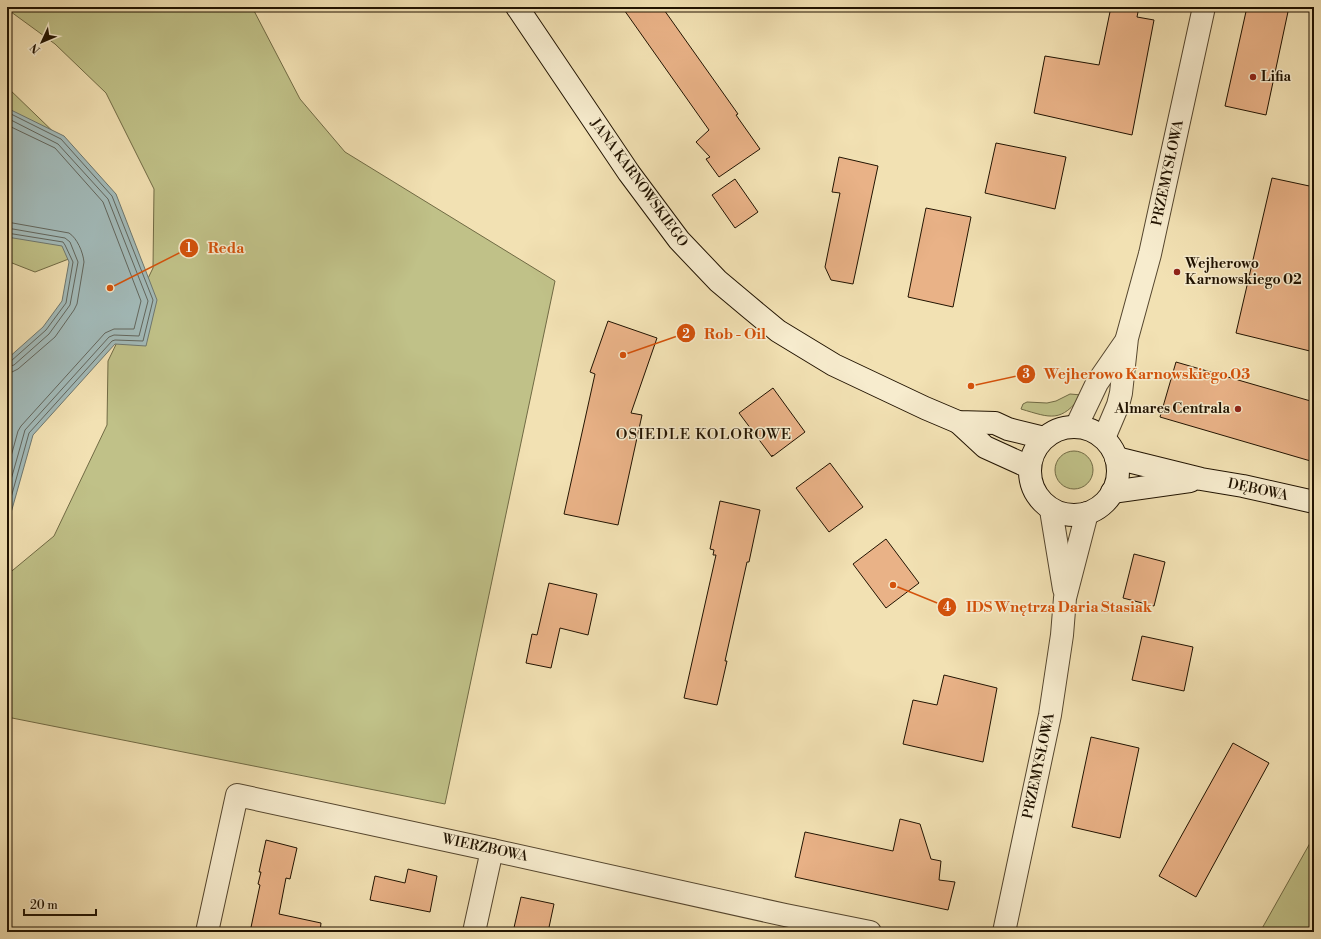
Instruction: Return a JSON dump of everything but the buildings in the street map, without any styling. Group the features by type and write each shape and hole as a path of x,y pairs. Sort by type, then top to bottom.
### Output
{"street":[{"name":"JANA KARNOWSKIEGO","path":"517,7 629,173 679,240 718,281 778,331 834,365 918,405 958,422 985,447 1029,468"},
{"name":"PRZEMYSŁOWA","path":"1104,438 1118,405 1121,393 1127,338 1150,254 1204,7"},
{"name":"PRZEMYSŁOWA","path":"1076,426 1097,383 1127,338"},
{"name":"JANA KARNOWSKIEGO","path":"958,422 995,424 1008,429 1044,438"},
{"path":"1076,426 1091,430 1104,438 1111,447 1116,458 1118,476 1112,492 1102,505 1087,513 1069,515 1051,510 1039,499 1031,484 1029,468 1034,451 1044,438 1059,429 1076,426"},
{"name":"DĘBOWA","path":"1116,458 1201,479 1244,486 1314,502"},
{"name":"DĘBOWA","path":"1112,492 1201,479"},
{"name":"PRZEMYSŁOWA","path":"1051,510 1065,598"},
{"name":"PRZEMYSŁOWA","path":"1004,932 1050,715 1062,634 1065,598 1087,513"},
{"name":"WIERZBOWA","path":"207,932 237,795 492,850 784,924 870,932"},
{"path":"474,932 492,850"}],"green space":[{"path":"7,7 252,7 300,99 345,152 555,281 445,804 7,717 7,575 54,536 107,425 108,361 153,268 154,189 106,93 55,44 7,9"},
{"path":"7,87 67,145 92,250 35,272 7,261"},
{"path":"1070,394 1082,395 1068,410 1055,416 1040,415 1021,409 1023,404 1027,402 1047,403 1056,401"},
{"path":"1074,451 1084,454 1090,460 1093,470 1090,480 1084,486 1074,489 1064,486 1058,480 1055,470 1058,460 1064,454"},
{"path":"1314,836 1314,932 1260,932"}],"water":[{"path":"7,108 64,136 116,194 157,300 146,346 115,344 33,435 7,527 7,359 43,327 62,301 69,262 62,246 7,237"}],"place":[{"name":"Lifia","path":"1253,77"},
{"name":"Wejherowo Karnowskiego 02","path":"1177,272"},
{"name":"Reda","path":"110,288"},
{"name":"Rob - Oil","path":"623,355"},
{"name":"Wejherowo Karnowskiego 03","path":"971,386"},
{"name":"Almares Centrala","path":"1238,409"},
{"name":"IDS Wnętrza Daria Stasiak","path":"893,585"}],"district":[{"name":"OSIEDLE KOLOROWE","path":"704,434"}]}
